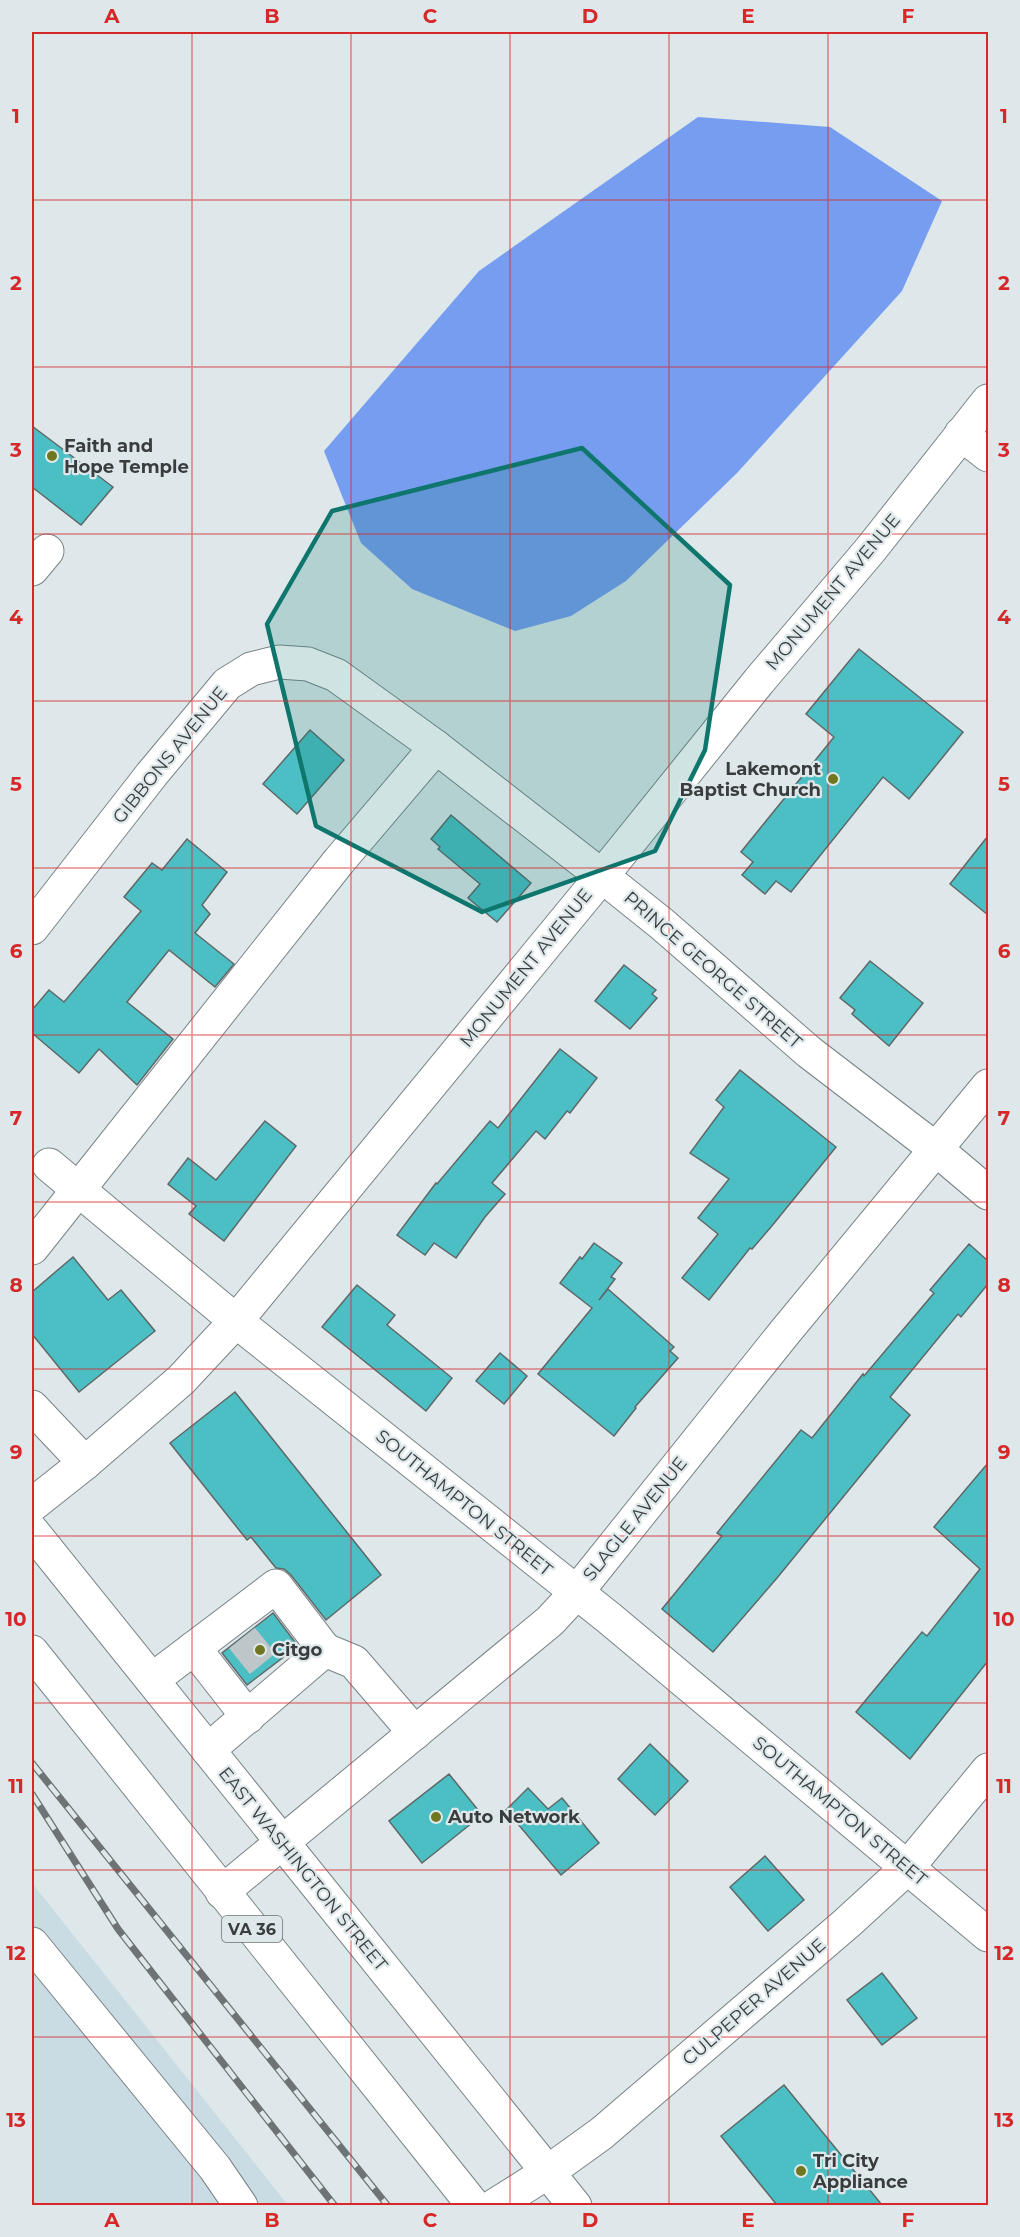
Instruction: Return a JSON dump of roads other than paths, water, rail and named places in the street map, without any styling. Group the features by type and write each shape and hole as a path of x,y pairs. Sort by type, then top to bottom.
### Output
{"main road":[{"name":"MONUMENT AVENUE","path":"32,1505 85,1463 181,1380 236,1321 602,876 759,681 871,549 988,401"},
{"path":"961,434 988,455"},
{"name":"GIBBONS AVENUE","path":"32,928 152,774 227,684 251,669 279,662 308,664 336,675 436,747"},
{"path":"32,1248 332,871 436,747"},
{"name":"PRINCE GEORGE STREET","path":"436,747 662,924 809,1052 937,1150 988,1193"},
{"name":"SLAGLE AVENUE","path":"222,1892 550,1621 576,1593 988,1086"},
{"name":"SOUTHAMPTON STREET","path":"49,1165 236,1321 609,1618 988,1935"},
{"path":"32,1407 85,1463"},
{"name":"EAST WASHINGTON STREET","path":"32,1532 576,2205"},
{"path":"152,1680 194,1648 236,1630 276,1586 325,1650 354,1662 415,1733"},
{"path":"194,1648 248,1717"},
{"path":"208,1750 248,1717 275,1678 325,1650"},
{"name":"VA 36","path":"32,1652 474,2205"},
{"name":"CULPEPER AVENUE","path":"494,2205 548,2172 602,2133 847,1923 907,1868 988,1770"},
{"path":"32,1944 215,2168 241,2205"}],"water":[{"path":"698,117 830,127 942,201 902,291 737,473 626,581 571,616 515,631 412,589 361,543 324,451 479,271"}],"tunnel":[{"path":"242,1638 267,1669"}],"railway":[{"path":"32,1763 388,2206"},
{"path":"32,1794 118,1929 335,2206"}],"place":[{"name":"Faith and Hope Temple","path":"52,456"},
{"name":"Lakemont Baptist Church","path":"833,779"},
{"name":"Citgo","path":"260,1650"},
{"name":"Auto Network","path":"436,1817"},
{"name":"Tri City Appliance","path":"801,2171"}]}
